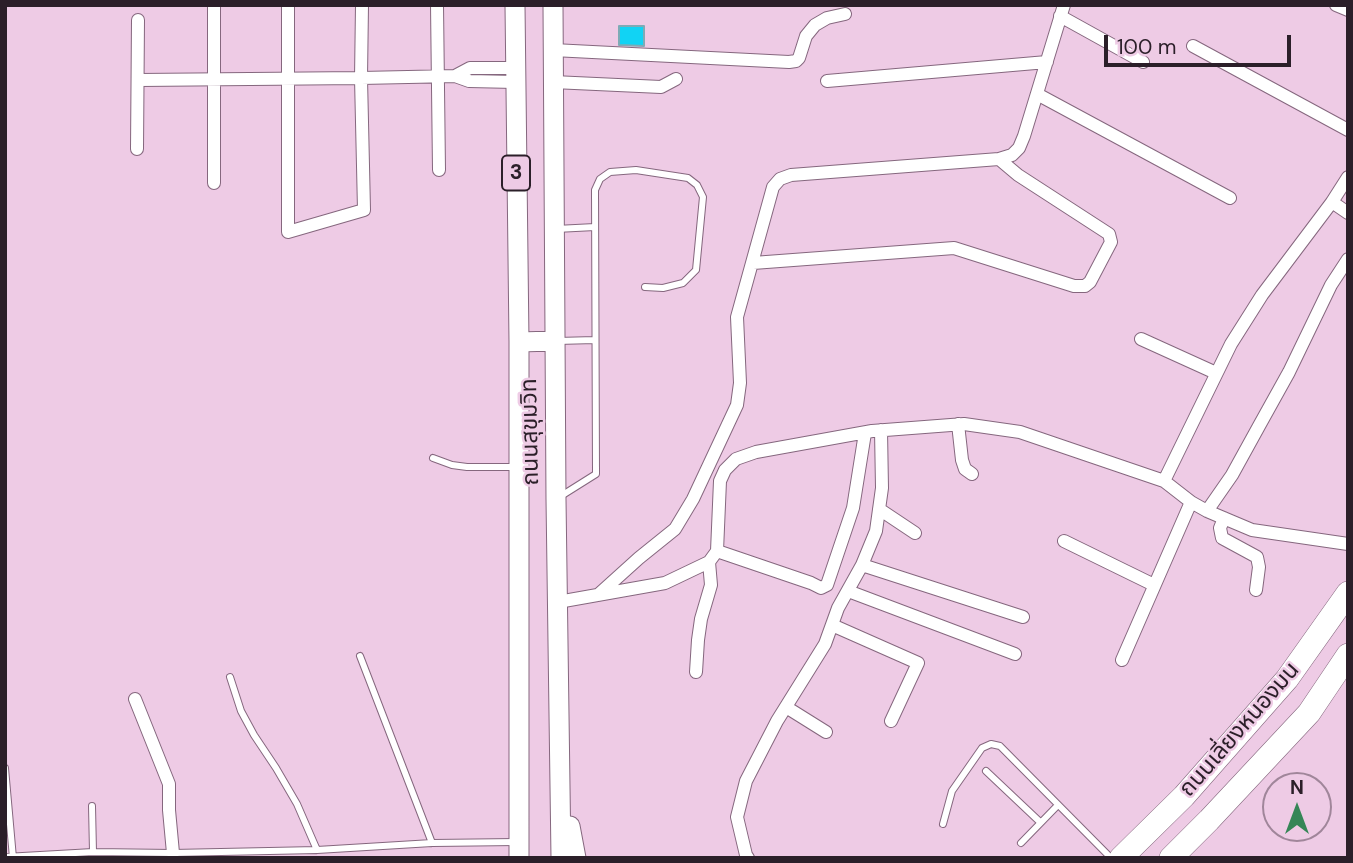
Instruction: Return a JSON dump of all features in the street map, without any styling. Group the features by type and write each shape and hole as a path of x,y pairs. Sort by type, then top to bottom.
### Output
{"highway":[{"name":"ถนนเลี่ยงหนองมน","path":"1121,858 1184,796 1287,679 1348,593"},
{"name":"ถนนเลี่ยงหนองมน","path":"1171,858 1309,713 1348,655"},
{"path":"1184,796 1209,820"}],"main road":[{"name":"ถนนสุขุมวิท","path":"514,5 519,342 519,850"},
{"name":"ถนนสุขุมวิท","path":"553,5 561,858"},
{"path":"519,342 555,341"},
{"path":"561,777 576,858"}],"street":[{"path":"214,5 214,183"},
{"path":"288,5 288,232 364,211 362,5"},
{"path":"437,5 439,170"},
{"path":"1336,5 1348,10"},
{"path":"597,595 675,529 693,499 737,405 740,383 737,317 773,187 780,179 791,175 999,159 1012,155 1019,148 1024,136 1062,11 1143,62"},
{"path":"553,50 789,62 799,58 806,36 816,25 827,18 845,14"},
{"path":"137,149 138,20"},
{"path":"1192,46 1348,130"},
{"path":"827,81 1047,62"},
{"path":"139,80 455,76 469,81 515,75"},
{"path":"553,82 661,87 676,79"},
{"path":"1037,94 1230,198"},
{"path":"753,263 954,248 1074,286 1084,286 1090,282 1111,242 1109,234 1018,175 999,159"},
{"path":"1164,481 1231,344 1262,295 1348,177"},
{"path":"1332,202 1348,213"},
{"path":"1206,511 1232,475 1289,372 1331,285 1348,259"},
{"path":"1141,339 1216,373"},
{"path":"958,424 962,460 965,469 972,474"},
{"path":"696,673 701,619 711,585 720,481 725,470 736,459 756,452 881,430 958,424 1020,432 1164,481 1206,511 1252,530 1348,544"},
{"path":"748,858 737,817 746,781 786,707 825,644 838,608 862,565 876,531 882,488 881,430"},
{"path":"558,602 665,583 713,557 821,588 827,585 853,508 865,433"},
{"path":"1122,660 1191,502"},
{"path":"879,509 915,533"},
{"path":"1224,518 1220,528 1222,538 1257,557 1259,567 1256,590"},
{"path":"1064,541 1154,585"},
{"path":"862,565 1023,617"},
{"path":"848,591 1015,654"},
{"path":"832,625 918,663 891,721"},
{"path":"135,699 169,784 173,853"},
{"path":"786,707 826,732"}],"lane":[{"path":"556,499 596,474 595,190 600,179 610,172 636,170 688,178 703,197 696,270 683,283 663,288 645,287"},
{"path":"554,230 596,227"},
{"path":"555,341 595,340"},
{"path":"433,458 467,467 519,467"},
{"path":"360,656 432,843"},
{"path":"230,677 241,711 297,804 317,850"},
{"path":"943,824 953,791 982,748 991,744 1000,746 1111,858"},
{"path":"5,768 13,857"},
{"path":"986,771 1040,822"},
{"path":"1021,843 1058,805"},
{"path":"92,806 93,852"},
{"path":"5,858 93,852 317,850 432,843 519,850"}],"building":[{"path":"619,26 644,26 644,46 619,45"}]}
